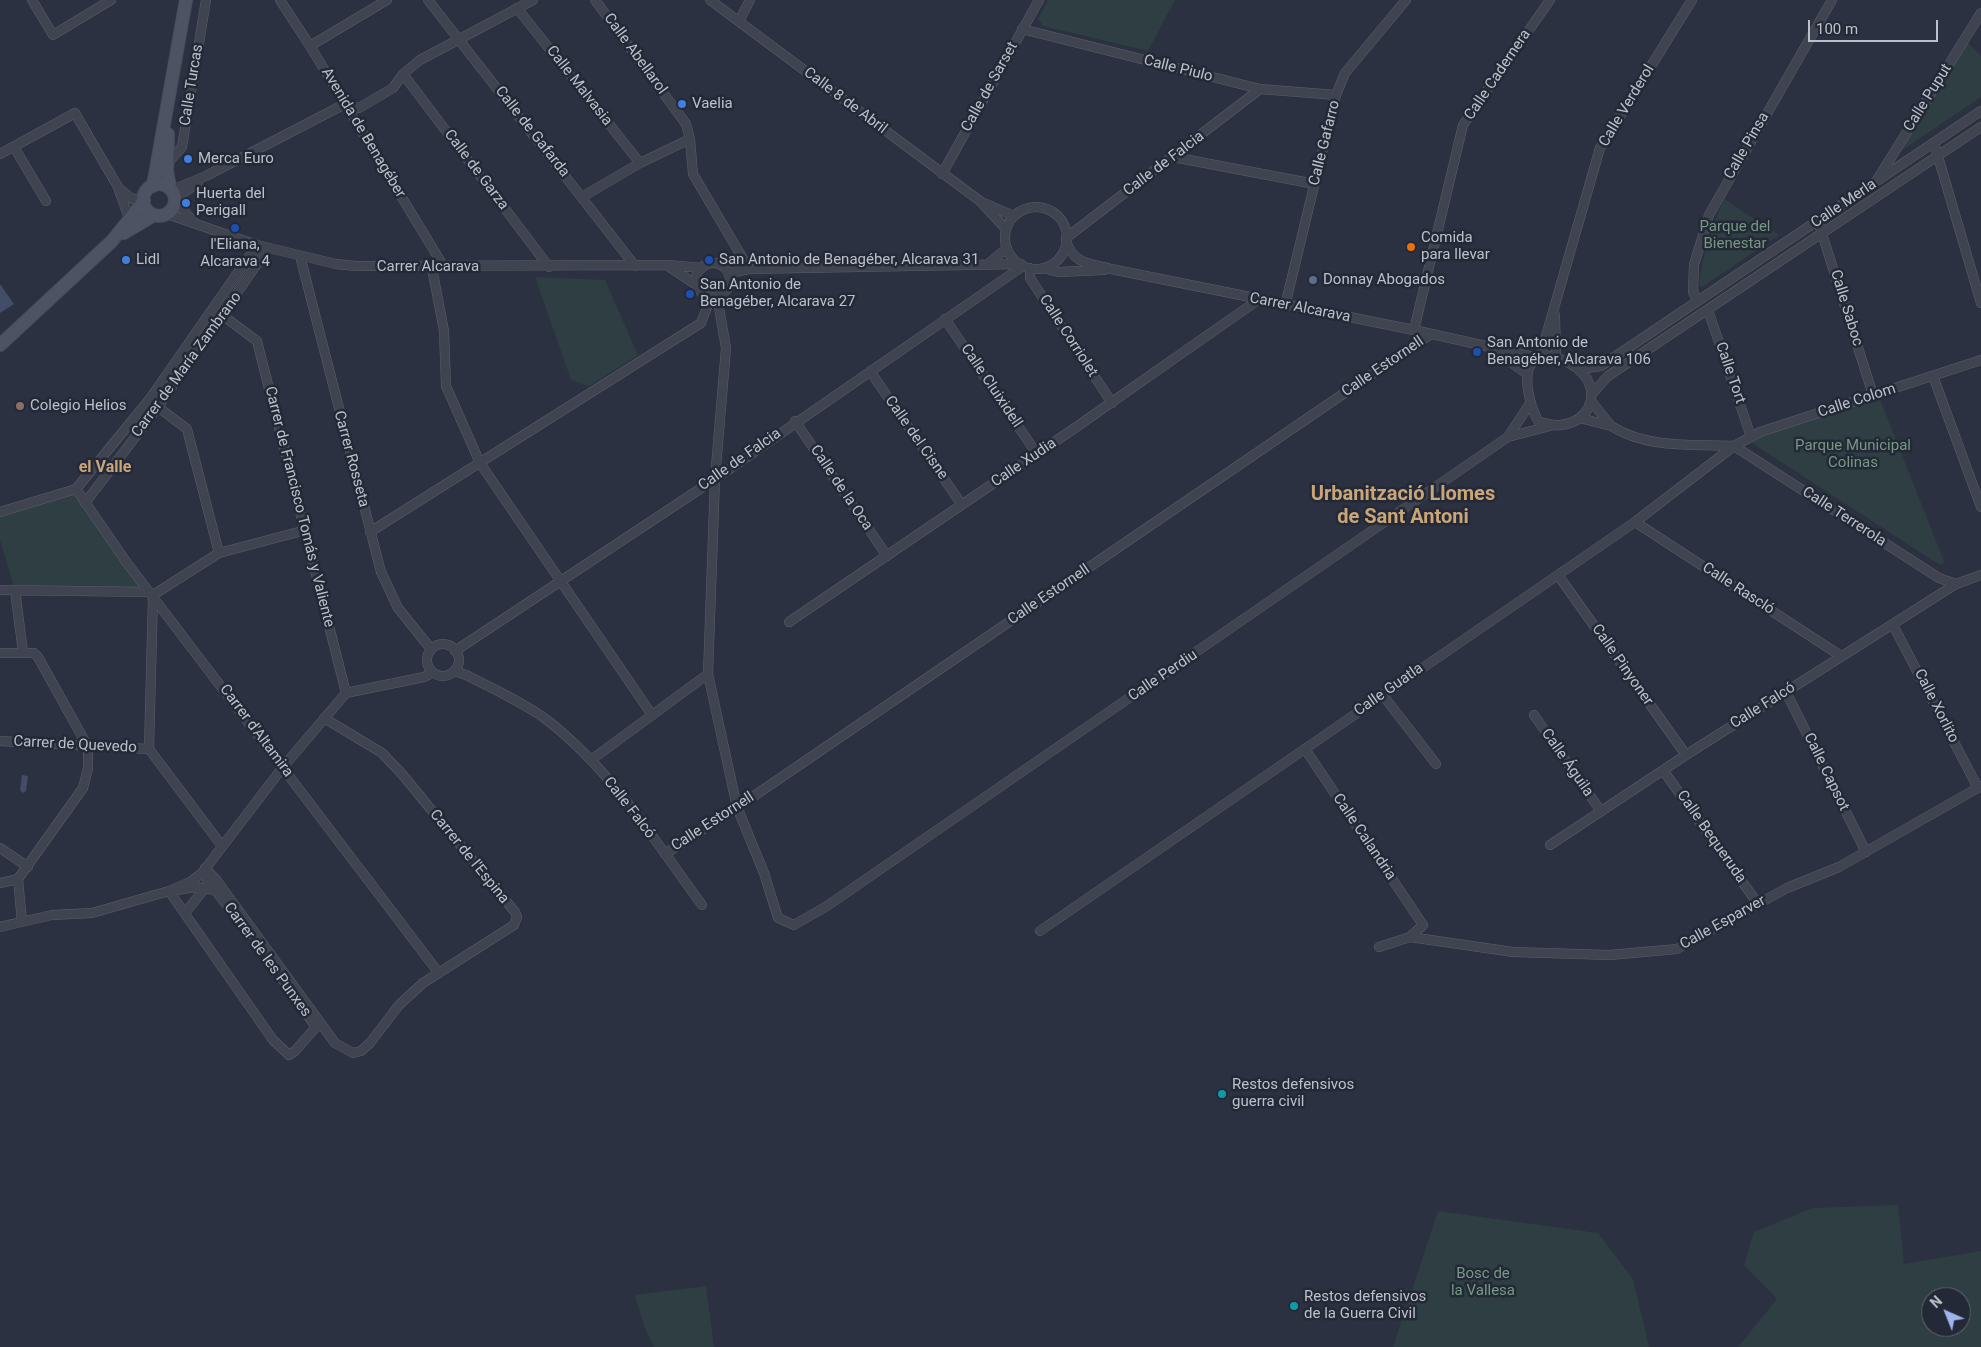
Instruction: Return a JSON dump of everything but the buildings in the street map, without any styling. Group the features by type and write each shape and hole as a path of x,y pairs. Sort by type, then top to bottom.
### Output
{"main road":[{"path":"0,345 112,241 130,221 153,186 186,0"},
{"path":"112,241 173,208 173,194 167,164 170,93"},
{"path":"153,186 162,184 173,194"},
{"path":"144,200 147,210 160,214"}],"street":[{"path":"32,0 53,35 101,3 111,0"},
{"name":"Calle Turcas","path":"167,164 182,147 206,0"},
{"name":"Avenida de Benagéber","path":"280,0 444,267"},
{"path":"310,46 387,0"},
{"name":"Calle de Gafarda","path":"428,0 635,266"},
{"path":"173,194 344,104 359,108 393,88 403,74 420,60 533,0"},
{"name":"Calle Abellarol","path":"595,0 686,124 690,139 693,174 749,269"},
{"name":"Calle 8 de Abril","path":"710,0 980,201 1006,228"},
{"path":"739,22 750,0"},
{"name":"Calle de Sarset","path":"942,174 1039,0"},
{"name":"Calle Gafarro","path":"1285,306 1336,95 1345,72 1406,0"},
{"name":"Calle Cadernera","path":"1414,330 1463,125 1550,0"},
{"name":"Calle Verderol","path":"1540,358 1600,148 1692,0"},
{"name":"Calle Pinsa","path":"1699,300 1693,292 1694,265 1709,215 1832,0"},
{"name":"Calle Malvasia","path":"517,8 640,164"},
{"name":"Calle Puput","path":"1875,183 1981,13"},
{"name":"Calle Piulo","path":"1022,29 1260,89 1336,95"},
{"name":"Calle de Garza","path":"403,74 549,266"},
{"name":"Calle de Falcia","path":"1066,239 1260,89"},
{"name":"Calle Merla","path":"1581,369 1601,366 1981,111"},
{"path":"0,154 75,113 118,187 130,221"},
{"name":"Calle Merla","path":"1591,398 1608,376 1823,235 1981,127"},
{"path":"582,197 640,164 690,139"},
{"path":"1934,143 1981,304"},
{"path":"14,147 46,201"},
{"path":"1173,157 1315,184"},
{"path":"118,187 132,199 144,200"},
{"name":"Carrer Alcarava","path":"173,194 195,222"},
{"name":"Calle 8 de Abril","path":"980,201 1014,216"},
{"path":"729,273 749,269 988,265 1043,268 1058,258 1066,239 1064,224 1050,210 1030,207 1014,216 1006,228 1007,248 1010,254 1024,266"},
{"name":"Carrer Alcarava","path":"160,214 195,222 268,248 356,266 432,268 668,265 702,268"},
{"name":"Calle Saboc","path":"1818,221 1873,395"},
{"name":"Carrer Alcarava","path":"1066,239 1070,253 1077,260 1111,270 1285,306 1414,330 1540,358"},
{"name":"Carrer de María Zambrano","path":"76,489 149,400 257,245"},
{"name":"Carrer de María Zambrano","path":"85,504 158,407 268,248"},
{"path":"988,265 1007,248"},
{"name":"Carrer Rosseta","path":"300,256 381,572 398,608 431,649"},
{"path":"370,532 701,323 714,297 728,288 729,273 723,266 714,263 702,268 697,278 698,286"},
{"path":"668,265 698,286 702,292 714,297"},
{"name":"Calle de Falcia","path":"455,651 715,479 795,421 1024,266"},
{"name":"Calle Corriolet","path":"1024,266 1112,403"},
{"path":"432,268 444,330 446,386 480,463 560,583 652,715"},
{"name":"Carrer Alcarava","path":"1043,268 1058,272 1111,270"},
{"path":"714,297 726,348 715,479 708,674 736,807"},
{"name":"Calle Xudia","path":"789,622 1038,454 1258,300"},
{"path":"1699,300 1707,311"},
{"path":"1699,300 1707,311"},
{"name":"Calle Verderol","path":"1555,305 1556,357"},
{"name":"Carrer de Francisco Tomás y Valiente","path":"214,309 257,341 346,693"},
{"name":"Calle Tort","path":"1707,311 1751,437"},
{"name":"Calle Cluixidell","path":"945,319 1038,454"},
{"name":"Calle Estornell","path":"665,854 1431,334"},
{"name":"Carrer Alcarava","path":"1489,346 1527,374"},
{"path":"1544,355 1556,357 1581,369 1592,385 1591,398 1580,418 1569,425 1551,426 1538,421 1529,406 1527,374 1532,364 1544,355"},
{"name":"Calle Colom","path":"1734,446 1751,437 1981,360"},
{"name":"Calle del Cisne","path":"870,371 962,505"},
{"path":"1933,376 1981,507"},
{"path":"1591,398 1611,426"},
{"path":"149,400 187,429 219,553"},
{"name":"Calle Perdiu","path":"1508,437 1529,406"},
{"path":"1580,418 1611,426 1628,436 1656,443 1734,446"},
{"name":"Calle de la Oca","path":"795,421 887,556"},
{"name":"Calle Perdiu","path":"736,807 764,873 778,918 794,925 816,912 1508,437 1551,426"},
{"name":"Calle Guatla","path":"1040,931 1382,694 1635,522 1734,446"},
{"name":"Calle Terrerola","path":"1734,446 1939,578 1956,584"},
{"path":"0,512 76,489"},
{"name":"Carrer d'Altamira","path":"76,489 151,594 438,972"},
{"name":"Calle Rascló","path":"1635,522 1841,656"},
{"path":"0,590 151,594 219,553 306,530"},
{"name":"Calle Pinyoner","path":"1558,575 1686,755"},
{"name":"Calle Falcó","path":"1550,845 1600,810 1841,656 1894,625 1956,584 1981,575"},
{"path":"15,590 23,652"},
{"path":"151,594 149,749 222,846"},
{"name":"Calle Xorlito","path":"1894,625 1980,787"},
{"path":"432,673 427,662 431,649 444,644 455,651 458,664 454,672"},
{"path":"0,653 34,653 38,657 88,747 88,768 83,788 18,879 0,883"},
{"path":"0,927 52,915 92,913 169,891 190,882 204,870 283,767 346,693 424,678 432,673 444,676 454,672 466,675 542,717 590,760 708,674"},
{"name":"Calle Capsot","path":"1786,692 1866,852"},
{"path":"1382,694 1436,764"},
{"name":"Calle Águila","path":"1534,715 1600,810"},
{"name":"Carrer de l'Espina","path":"204,870 223,889 335,1043 344,1050 353,1053 361,1051 400,1005 438,972 514,924 517,917 515,912 402,774 382,753 324,718"},
{"name":"Carrer de Quevedo","path":"0,741 149,749"},
{"name":"Calle Calandria","path":"1305,749 1423,925 1410,937"},
{"name":"Calle Falcó","path":"590,760 618,791 702,905"},
{"name":"Calle Bequeruda","path":"1663,770 1758,904"},
{"name":"Calle Esparver","path":"1410,937 1513,952 1610,955 1677,949 1787,888 1839,867 1980,787"},
{"path":"0,848 28,867"},
{"name":"Carrer de les Punxes","path":"169,891 273,1040 284,1052 289,1054 295,1051 316,1027 216,890 204,870"},
{"path":"18,879 22,922"},
{"path":"185,913 205,888"},
{"name":"Carrer de les Punxes","path":"169,891 205,888 216,890"},
{"path":"1379,947 1410,937"}],"green space":[{"path":"1048,0 1175,0 1148,51 1043,26 1038,19"},
{"path":"1967,42 1981,56 1981,97 1892,157"},
{"name":"Parque del Bienestar","path":"1724,199 1779,235 1702,287 1699,285 1705,252"},
{"path":"535,277 605,280 638,355 589,386 571,380"},
{"name":"Parque Municipal Colinas","path":"1879,397 1944,561 1942,565 1752,443 1760,436"},
{"path":"76,489 150,592 15,590 0,540 0,512"},
{"path":"1898,1205 1904,1264 1981,1251 1981,1347 1738,1347 1777,1299 1744,1265 1754,1232 1812,1208"},
{"name":"Bosc de la Vallesa","path":"1438,1211 1598,1233 1633,1279 1649,1347 1393,1347"},
{"path":"706,1286 714,1347 654,1347 644,1326 635,1295"}],"water":[{"path":"0,284 14,304 0,313"},
{"path":"22,775 28,776 26,791 23,793 20,790"}],"place":[{"name":"Vaelia","path":"682,104"},
{"name":"Merca Euro","path":"188,159"},
{"name":"Huerta del Perigall","path":"186,203"},
{"name":"l'Eliana, Alcarava 4","path":"235,228"},
{"name":"Comida para llevar","path":"1411,247"},
{"name":"Lidl","path":"126,260"},
{"name":"San Antonio de Benagéber, Alcarava 31","path":"709,260"},
{"name":"Donnay Abogados","path":"1313,280"},
{"name":"San Antonio de Benagéber, Alcarava 27","path":"690,294"},
{"name":"San Antonio de Benagéber, Alcarava 106","path":"1477,352"},
{"name":"Colegio Helios","path":"20,406"},
{"name":"Restos defensivos guerra civil","path":"1222,1094"},
{"name":"Restos defensivos de la Guerra Civil","path":"1294,1306"}],"district":[{"name":"el Valle","path":"105,468"},
{"name":"Urbanització Llomes de Sant Antoni","path":"1403,506"}]}
